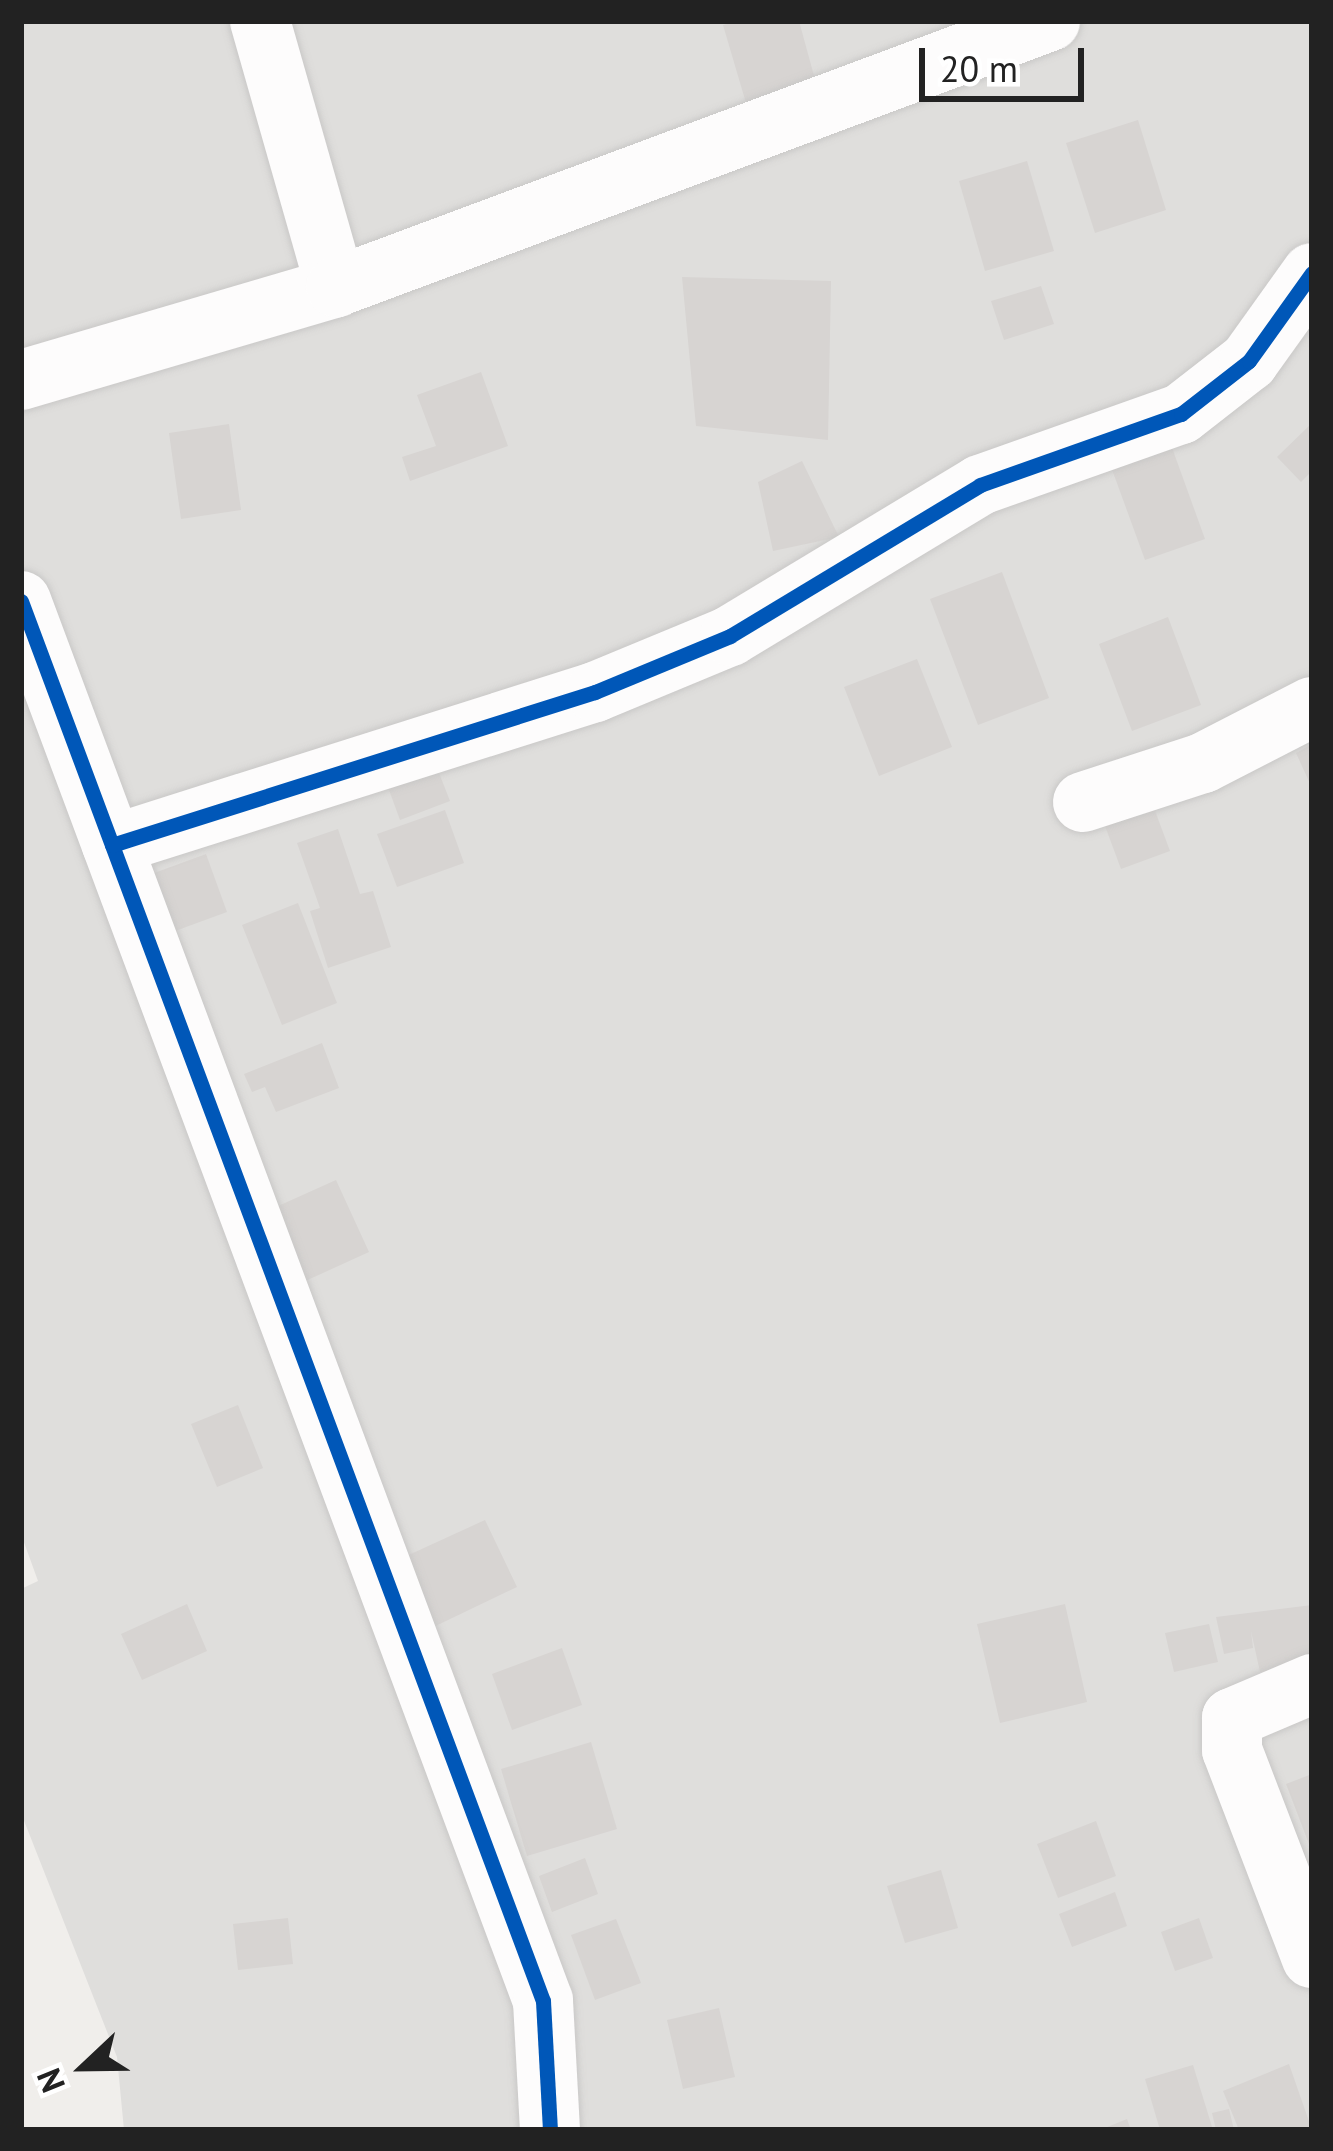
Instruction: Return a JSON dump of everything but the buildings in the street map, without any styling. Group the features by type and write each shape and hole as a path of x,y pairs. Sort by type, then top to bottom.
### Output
{"street":[{"path":"260,21 336,287"},
{"path":"21,380 336,287 1050,21"},
{"path":"112,845 676,662 882,550 980,484 1181,414 1249,361 1312,273"},
{"path":"21,602 38,682 112,845 543,2001 550,2130"},
{"path":"1083,802 1203,763 1312,707"},
{"path":"1312,1684 1232,1718 1232,1750 1312,1958"}],"shaded area":[{"path":"21,21 1312,21 1312,2130 124,2130 117,2057 21,1813 21,1589 38,1581 21,1534"}],"cycle path":[{"path":"112,845 595,692 730,636 980,485 1181,414 1249,361 1312,273"},
{"path":"21,601 543,2001 550,2130"}]}
